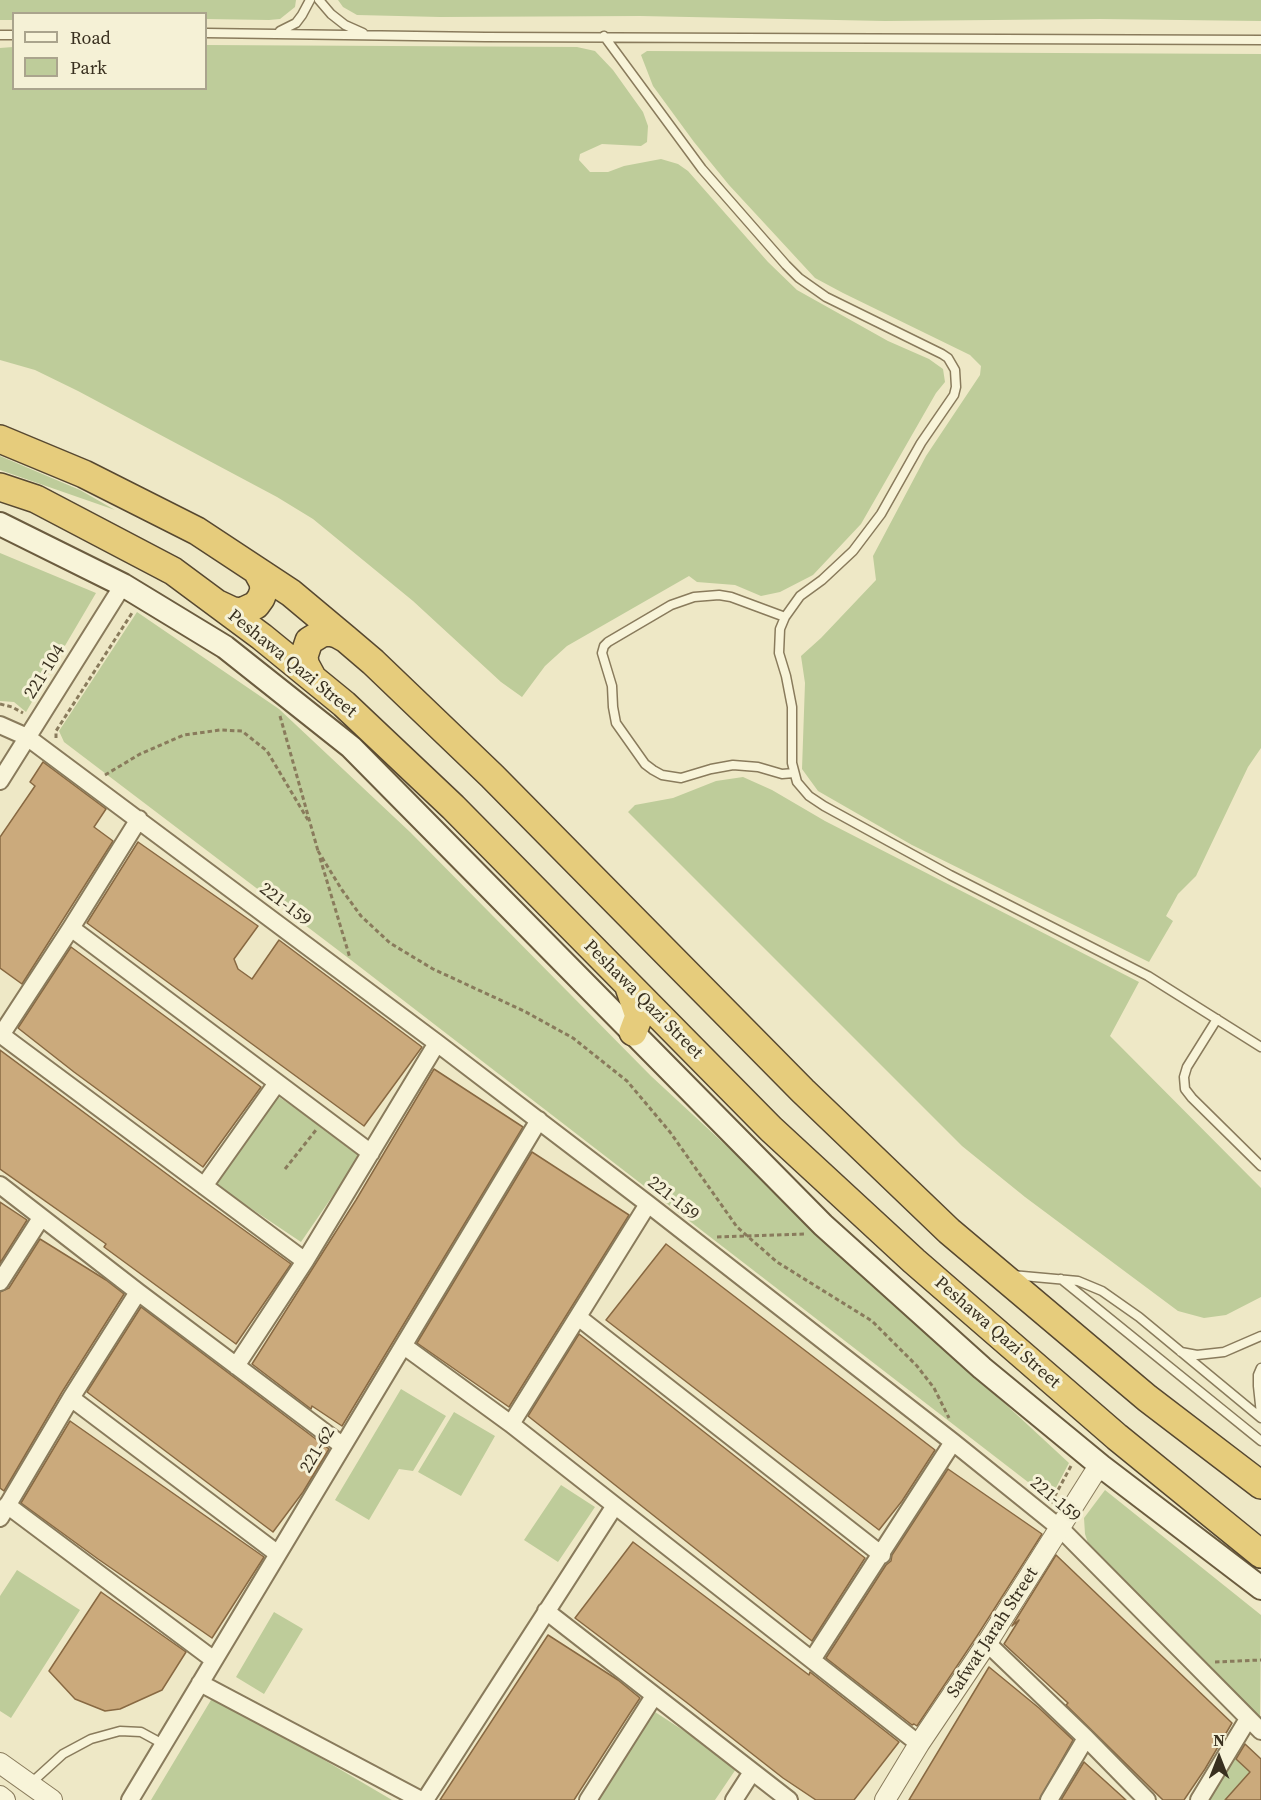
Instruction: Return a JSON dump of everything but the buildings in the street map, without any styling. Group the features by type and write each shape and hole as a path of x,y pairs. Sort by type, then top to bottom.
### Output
{"highway":[{"path":"0,439 84,474 187,526 291,593 373,662 492,776 803,1090 949,1230 1148,1398 1261,1485"},
{"name":"Peshawa Qazi Street","path":"0,486 36,499 173,571 344,704 453,807 771,1129 914,1261 1117,1437 1261,1554"},
{"path":"214,602 233,611 241,612 256,605 264,590 263,582 257,571"},
{"path":"312,677 303,656 309,642 322,633 330,632 346,639"},
{"path":"627,984 639,1016 633,1032"}],"main road":[{"path":"0,524 123,585 225,647 351,747 823,1225 982,1368 1101,1466 1261,1588"}],"street":[{"name":"221-104","path":"0,781 123,585"},
{"name":"221-159","path":"0,725 27,737 437,1043 953,1442 1060,1529 1261,1731"},
{"path":"139,819 71,928 0,1034 305,1261"},
{"path":"71,928 371,1153"},
{"path":"236,1366 305,1261 437,1043"},
{"path":"204,1185 278,1083"},
{"name":"221-62","path":"130,1800 539,1120"},
{"path":"0,1185 343,1446"},
{"path":"511,1424 648,1204"},
{"path":"0,1282 41,1218"},
{"path":"138,1292 71,1398 4,1511 214,1660"},
{"path":"578,1317 882,1555"},
{"path":"404,1346 511,1424 919,1744"},
{"path":"71,1398 278,1554"},
{"path":"812,1660 953,1442"},
{"name":"Safwat Jarah Street","path":"885,1800 1093,1474 1101,1466"},
{"path":"200,1683 423,1800 614,1507"},
{"path":"546,1611 789,1800"},
{"path":"987,1643 1148,1800"},
{"path":"588,1800 654,1696"},
{"path":"1199,1800 1248,1719"},
{"path":"1049,1800 1086,1738"},
{"path":"0,1763 52,1800"},
{"path":"734,1800 752,1772"},
{"path":"0,1796 5,1800"}],"lane":[{"path":"274,34 296,23 310,0"},
{"path":"319,0 345,25 366,35"},
{"path":"207,33 1261,40"},
{"path":"604,36 702,169 792,271 813,289 833,301 942,354 948,358 955,370 954,395 921,443 876,521 853,551 822,580 800,596 784,617 780,629 779,653 792,707 792,763 802,789 824,806 950,875 1148,976 1261,1047"},
{"path":"784,617 731,597 719,595 694,597 671,605 608,642 602,653 612,686 616,723 645,764 653,771 681,778 733,765 752,766 782,774 794,773"},
{"path":"1217,1019 1187,1067 1184,1077 1185,1089 1261,1166"},
{"path":"1001,1274 1078,1281 1102,1291 1139,1317 1261,1416"},
{"path":"1060,1278 1261,1441"},
{"path":"1181,1352 1197,1355 1224,1352 1261,1336"},
{"path":"1261,1368 1258,1375 1258,1386 1261,1416"},
{"path":"30,1784 63,1755 91,1739 120,1731 141,1732 163,1744"}],"path":[{"path":"0,704 12,706 26,715"},
{"path":"278,711 351,960"},
{"path":"105,776 140,754 184,735 220,730 242,731 267,751 310,824"},
{"path":"318,851 361,916 390,943 433,969 524,1011 573,1038 627,1081 670,1132 737,1227 777,1262 847,1305 879,1328 917,1366 934,1388 950,1422"},
{"path":"285,1169 325,1119"},
{"path":"711,1237 813,1234"},
{"path":"1050,1504 1075,1459"},
{"path":"1209,1663 1261,1660"}],"green space":[{"path":"0,0 296,0 295,7 280,19 269,20 207,19 207,12 12,12 12,20 0,20"},
{"path":"338,0 1261,0 1261,21 1100,19 885,21 640,16 440,17 357,15 343,7"},
{"path":"207,45 577,47 595,51 613,70 643,112 648,126 647,142 641,146 602,144 580,154 579,160 590,172 608,172 624,166 661,159 678,164 688,171 768,262 797,290 888,341 929,359 943,369 945,382 936,393 861,524 813,575 780,592 761,596 735,585 697,582 689,576 567,646 545,666 522,697 501,682 413,601 313,519 277,497 78,391 35,370 0,360 0,48 12,47 12,90 207,90"},
{"path":"647,51 1261,54 1261,748 1248,767 1196,876 1178,894 1166,916 1173,921 1149,962 912,845 818,791 802,769 805,683 801,656 876,580 873,556 926,456 980,375 981,366 970,355 815,278 729,185 694,142 653,86 641,55"},
{"path":"0,456 80,490 115,510 0,470"},
{"path":"0,553 96,593 26,712 14,702 0,701"},
{"path":"137,612 279,709 410,832 651,1076 1069,1463 1050,1499 351,960 64,742 59,731"},
{"path":"743,777 1139,982 1110,1036 1261,1188 1261,1297 1226,1315 1204,1318 1178,1311 1025,1197 962,1146 628,812 635,805 673,798 716,781"},
{"path":"276,1095 362,1153 301,1242 216,1185"},
{"path":"401,1389 446,1416 413,1471 399,1469 369,1520 335,1500"},
{"path":"454,1412 495,1436 461,1496 418,1472"},
{"path":"561,1485 595,1507 558,1562 524,1540"},
{"path":"1105,1490 1261,1615 1260,1717 1090,1549 1085,1534 1084,1518"},
{"path":"17,1570 80,1610 11,1718 0,1711 0,1596"},
{"path":"274,1612 303,1629 264,1694 236,1677"},
{"path":"214,1695 392,1800 151,1800"},
{"path":"655,1712 738,1766 715,1800 597,1800"},
{"path":"1234,1756 1250,1772 1225,1800 1204,1800"}]}
